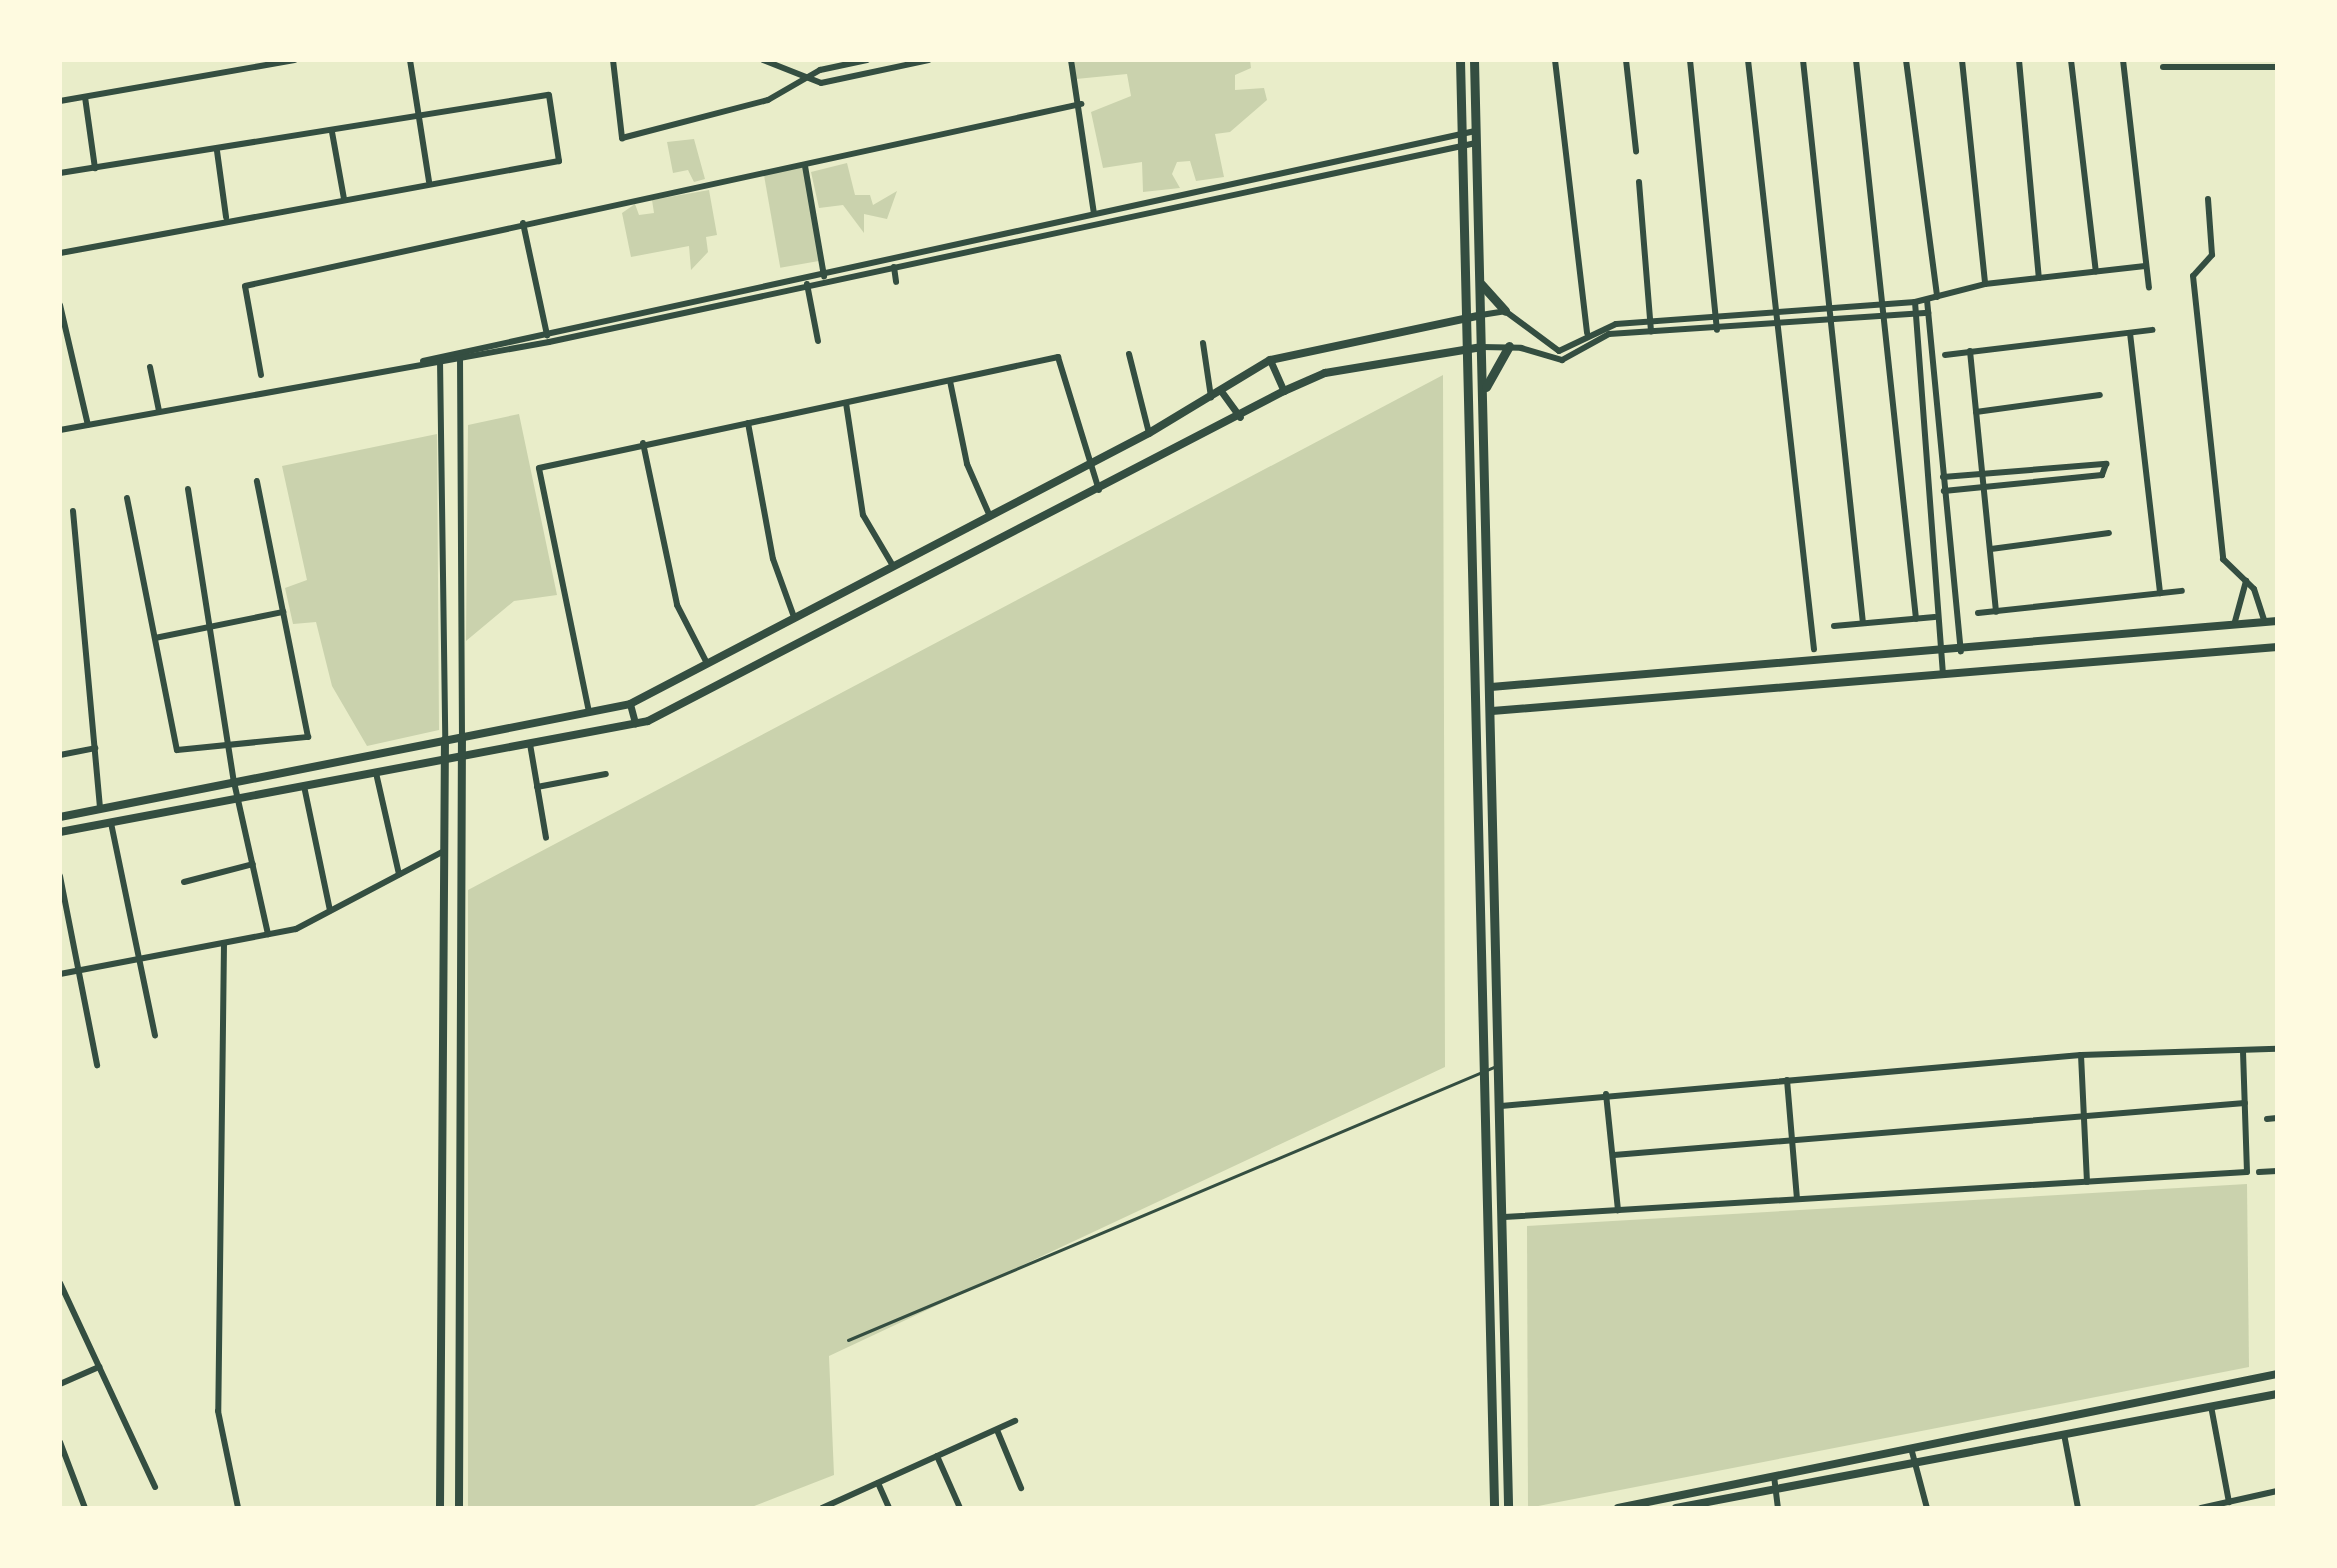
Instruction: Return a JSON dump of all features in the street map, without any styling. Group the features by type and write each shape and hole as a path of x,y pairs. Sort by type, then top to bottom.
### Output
{"main road":[{"path":"1460,60 1494,1508"},
{"path":"1474,60 1504,1217 1508,1507"},
{"path":"1480,283 1505,311"},
{"path":"60,817 630,704 1149,433 1270,360 1466,323 1481,315"},
{"path":"60,832 635,723 1099,490 1284,391 1325,373 1466,345 1482,347"},
{"path":"1484,390 1509,346"},
{"path":"1491,687 1961,651 2277,621"},
{"path":"1492,711 2277,647"},
{"path":"459,1508 462,737"},
{"path":"440,1508 445,740"},
{"path":"1621,1508 2277,1374"},
{"path":"1676,1508 2277,1394"}],"street":[{"path":"60,101 294,60"},
{"path":"410,60 429,182"},
{"path":"613,60 622,138 768,100 805,78 870,60 875,71"},
{"path":"763,60 821,83 929,60"},
{"path":"1071,60 1081,104 1096,221"},
{"path":"1555,60 1587,333"},
{"path":"1626,60 1636,151"},
{"path":"1690,60 1717,330"},
{"path":"1748,60 1775,326 1814,649"},
{"path":"1803,60 1863,623"},
{"path":"1856,60 1916,619"},
{"path":"1906,60 1937,297"},
{"path":"1962,60 1985,284"},
{"path":"2019,60 2039,278"},
{"path":"2071,60 2096,272"},
{"path":"2123,60 2149,288"},
{"path":"2163,67 2277,67"},
{"path":"60,173 217,151 549,95 559,161 226,217 60,253"},
{"path":"85,97 95,168"},
{"path":"261,375 245,286 523,223 805,166 1081,104"},
{"path":"60,430 423,361 440,352 823,273 1475,131"},
{"path":"332,132 344,199"},
{"path":"423,361 440,363 549,342 1096,221 1476,143"},
{"path":"217,151 226,217"},
{"path":"805,166 825,283"},
{"path":"1639,182 1651,332"},
{"path":"2208,199 2212,255 2193,276 2223,559 2246,581 2265,622"},
{"path":"523,223 549,342"},
{"path":"1481,315 1505,311 1559,351 1587,333 1650,321 1915,302 1985,284 2145,266"},
{"path":"894,267 896,282"},
{"path":"805,276 818,341"},
{"path":"1927,300 1961,651"},
{"path":"1915,302 1947,652 1943,674"},
{"path":"60,305 88,425"},
{"path":"1482,347 1509,346 1562,360 1609,334 1717,330 1928,313"},
{"path":"1945,355 2153,330"},
{"path":"2130,333 2160,593"},
{"path":"1203,343 1211,397"},
{"path":"458,349 462,737"},
{"path":"1970,351 1996,612"},
{"path":"440,352 445,740"},
{"path":"1129,354 1149,433"},
{"path":"589,712 539,468 643,443 1058,357 1099,490"},
{"path":"1270,360 1284,391"},
{"path":"150,367 159,411"},
{"path":"950,381 967,464 989,514"},
{"path":"1221,391 1240,417"},
{"path":"1976,412 2100,395"},
{"path":"846,403 863,515 893,566"},
{"path":"748,423 773,559 794,617"},
{"path":"643,443 677,605 707,663"},
{"path":"1928,447 1940,445"},
{"path":"1943,477 2106,464 2102,475 1944,491"},
{"path":"2044,468 2047,480"},
{"path":"127,498 177,750 228,740 308,737 257,481"},
{"path":"188,489 234,782 268,934"},
{"path":"73,511 100,808"},
{"path":"1934,514 1947,512"},
{"path":"1991,549 2109,533"},
{"path":"2234,625 2246,581"},
{"path":"1978,613 2182,591"},
{"path":"155,638 283,612"},
{"path":"1834,626 1935,617"},
{"path":"630,704 635,723"},
{"path":"530,744 546,838"},
{"path":"60,755 95,748"},
{"path":"376,773 399,874"},
{"path":"537,787 606,774"},
{"path":"304,786 330,910"},
{"path":"111,823 155,1036"},
{"path":"60,974 268,934 330,910 444,851"},
{"path":"184,882 253,864"},
{"path":"60,876 97,1065"},
{"path":"224,943 218,1411 238,1508"},
{"path":"1501,1106 1606,1094 2081,1055 2277,1049"},
{"path":"1504,1217 2247,1172 2243,1051"},
{"path":"2081,1055 2087,1182"},
{"path":"1787,1080 1797,1199"},
{"path":"1606,1094 1618,1210"},
{"path":"1614,1155 2245,1103"},
{"path":"2267,1119 2277,1118"},
{"path":"2259,1172 2277,1171"},
{"path":"60,1283 155,1487"},
{"path":"60,1384 99,1367"},
{"path":"2211,1406 2229,1502"},
{"path":"822,1508 1015,1421"},
{"path":"997,1430 1021,1488"},
{"path":"2064,1434 2078,1508"},
{"path":"60,1442 87,1507"},
{"path":"1911,1448 1927,1508"},
{"path":"937,1456 960,1508"},
{"path":"1774,1476 1778,1508"},
{"path":"878,1483 889,1508"},
{"path":"2201,1508 2277,1491"},
{"path":"2245,1498 2247,1508"}],"lane":[{"path":"848,1340 1500,1064"}],"green space":[{"path":"1074,60 1250,60 1251,68 1235,75 1235,90 1264,88 1267,100 1230,132 1215,134 1224,177 1196,181 1190,161 1177,162 1172,174 1180,188 1143,192 1142,162 1103,168 1091,112 1131,96 1127,74 1076,79"},
{"path":"694,139 705,179 694,182 688,170 673,173 667,142"},
{"path":"847,163 855,195 870,195 873,205 897,191 887,219 864,214 864,233 843,205 819,208 811,172"},
{"path":"805,166 822,261 780,268 764,173"},
{"path":"709,190 717,235 706,237 708,252 691,270 689,246 631,257 622,213 635,204 639,215 654,213 652,200"},
{"path":"1443,375 1445,1067 829,1356 834,1475 749,1508 468,1508 468,890"},
{"path":"519,414 557,595 514,601 466,641 468,425"},
{"path":"437,434 439,730 367,746 332,686 316,622 293,624 285,588 307,580 282,466"},
{"path":"2247,1184 2249,1367 1528,1508 1527,1226"}]}
